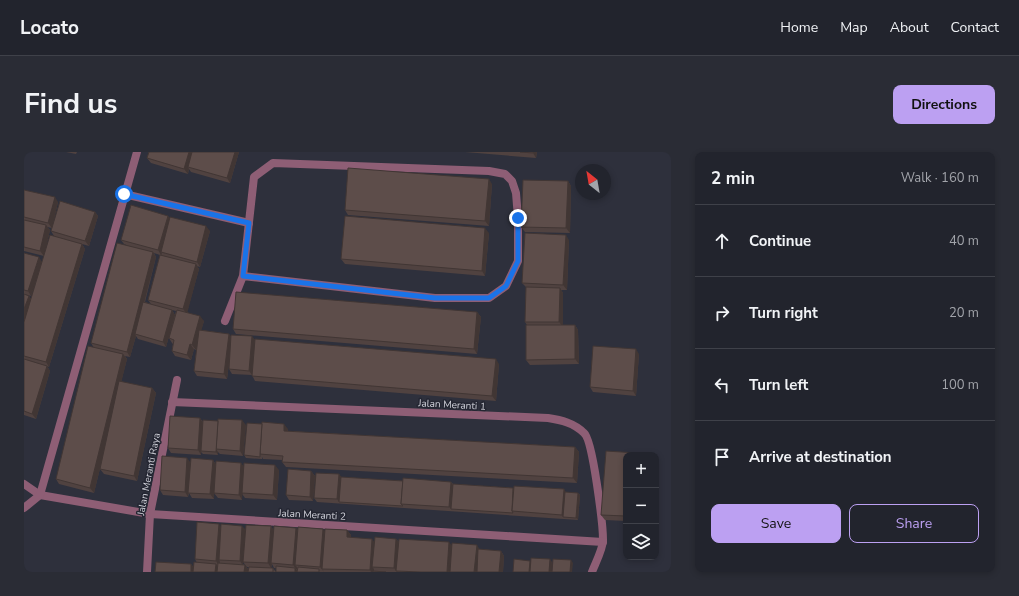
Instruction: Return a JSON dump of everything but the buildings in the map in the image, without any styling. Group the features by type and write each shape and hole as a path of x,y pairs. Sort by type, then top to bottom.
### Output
{"street":[{"path":"24,508 40,494 137,152"},
{"path":"224,321 243,276 254,177 274,163 489,171 504,174 512,181 516,192 518,218 518,261 506,286 489,298 435,298 243,276"},
{"path":"124,194 249,223"},
{"name":"Jalan Meranti Raya","path":"147,572 150,514 177,380"},
{"name":"Jalan Meranti 1","path":"172,402 540,418 566,422 585,433 591,449 595,472 603,542 592,572"},
{"name":"Jalan Meranti 2","path":"24,484 40,494 150,514 603,542"}],"route":[{"path":"124,194 249,223 243,276 435,298 489,298 506,286 518,261 518,218"}]}
